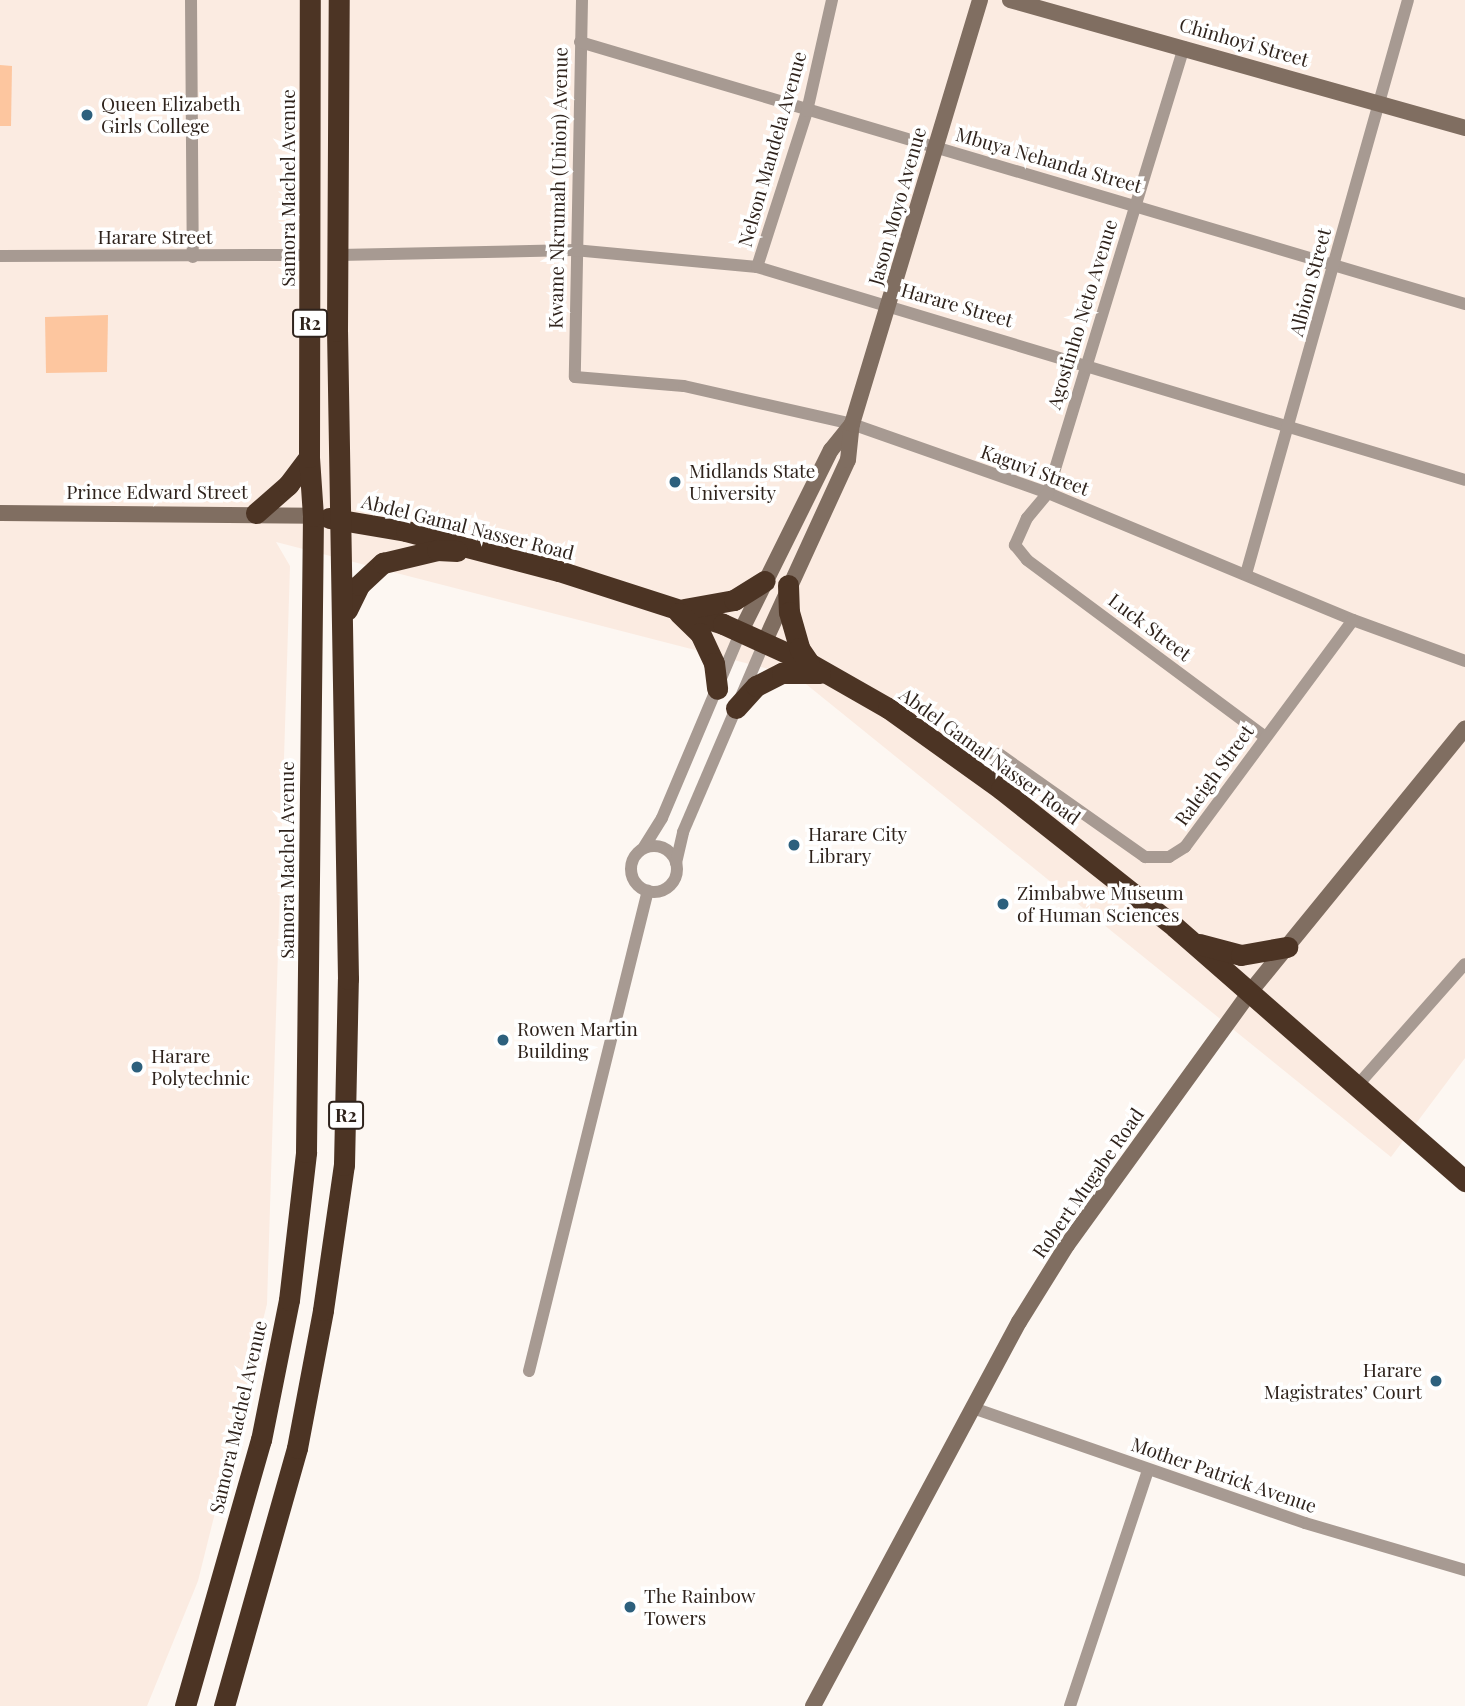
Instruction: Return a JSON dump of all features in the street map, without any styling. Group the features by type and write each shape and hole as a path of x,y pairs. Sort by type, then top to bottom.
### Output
{"highway":[{"name":"Samora Machel Avenue","path":"185,1706 261,1440 289,1300 305,1163 313,516 309,457 310,0"},
{"name":"R2","path":"224,1706 297,1448 344,1166 348,979 339,0"},
{"path":"256,513 288,485 309,457"},
{"name":"Abdel Gamal Nasser Road","path":"313,516 343,520 559,571 741,631 809,663 966,762 1193,943 1465,1181"},
{"path":"343,619 359,585 383,563 437,550 483,552"},
{"path":"675,610 734,600 765,581"},
{"path":"788,585 789,612 799,648 809,663"},
{"path":"675,610 700,633 714,663 717,690"},
{"path":"736,708 756,686 782,673 804,670 829,675"},
{"path":"1193,943 1241,955 1287,947"}],"main road":[{"name":"Jason Moyo Avenue","path":"765,641 788,585 848,460 852,424 980,0"},
{"name":"Chinhoyi Street","path":"1010,0 1465,128"},
{"name":"Jason Moyo Avenue","path":"741,631 831,450 852,424"},
{"name":"Prince Edward Street","path":"0,513 256,513 313,516"},
{"name":"Robert Mugabe Road","path":"813,1706 973,1408 1067,1245 1250,992 1465,728"}],"street":[{"path":"191,0 193,257"},
{"name":"Kwame Nkrumah (Union) Avenue","path":"575,377 574,250 582,0"},
{"name":"Nelson Mandela Avenue","path":"757,267 807,111 832,0"},
{"name":"Albion Street","path":"1246,574 1290,426 1332,265 1408,0"},
{"name":"Mbuya Nehanda Street","path":"580,42 1465,304"},
{"name":"Agostinho Neto Avenue","path":"1015,545 1027,517 1048,493 1184,47"},
{"name":"Harare Street","path":"340,255 574,250 757,267 1089,364 1465,480"},
{"name":"Harare Street","path":"0,256 311,255"},
{"name":"Kaguvi Street","path":"575,377 684,386 852,424 1048,493 1353,620 1465,661"},
{"name":"Luck Street","path":"1015,545 1027,560 1265,737"},
{"name":"Raleigh Street","path":"966,762 987,753 999,754 1118,839 1156,859 1185,847 1353,620"},
{"path":"741,631 662,818 631,869 636,884 648,891 668,887 683,832 765,641"},
{"path":"644,847 666,850 676,863"},
{"path":"529,1371 648,891"},
{"path":"1356,1087 1465,964"},
{"name":"Mother Patrick Avenue","path":"973,1408 1305,1523 1465,1570"},
{"path":"1070,1706 1147,1470"}],"shaded area":[{"path":"0,0 1465,0 1465,1058 1391,1157 796,676 276,542 290,566 267,1304 198,1581 147,1706 0,1706"},
{"path":"0,65 12,66 11,126 0,126"},
{"path":"108,315 107,372 46,373 45,317"}],"place":[{"name":"Queen Elizabeth Girls College","path":"87,115"},
{"name":"Midlands State University","path":"675,482"},
{"name":"Harare City Library","path":"794,845"},
{"name":"Zimbabwe Museum of Human Sciences","path":"1003,904"},
{"name":"Rowen Martin Building","path":"503,1040"},
{"name":"Harare Polytechnic","path":"137,1067"},
{"name":"Harare Magistrates’ Court","path":"1436,1381"},
{"name":"The Rainbow Towers","path":"630,1607"}]}
